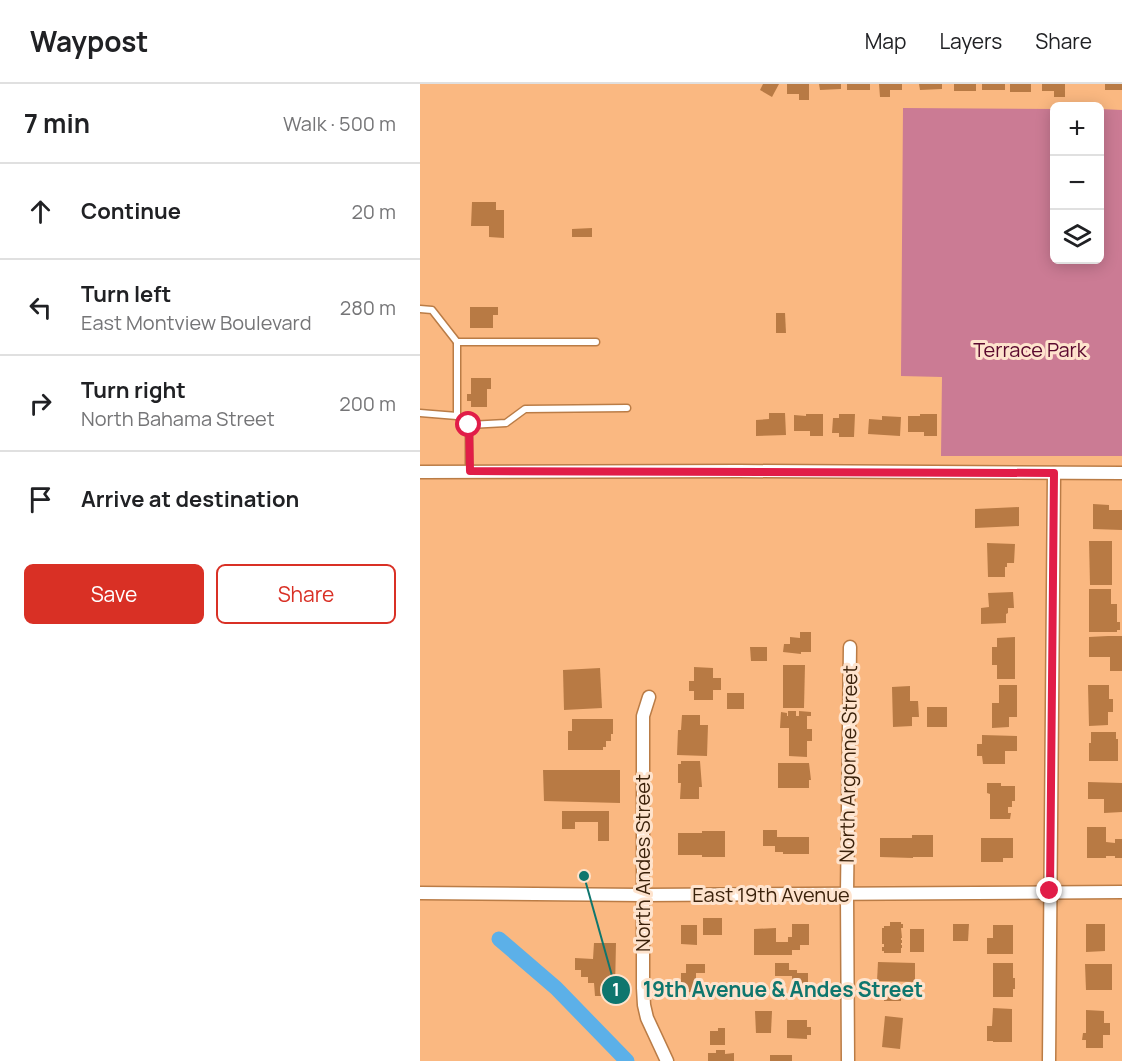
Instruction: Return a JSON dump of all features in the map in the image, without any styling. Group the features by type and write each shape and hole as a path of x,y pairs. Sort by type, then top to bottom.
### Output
{"street":[{"path":"420,472 1122,473"},
{"path":"1049,1061 1054,473"},
{"name":"North Argonne Street","path":"848,1061 847,894 850,647"},
{"name":"North Andes Street","path":"649,697 643,716 644,1005 647,1018 667,1061"},
{"name":"East 19th Avenue","path":"420,893 642,895 1122,892"}],"lane":[{"path":"420,309 432,310 457,342 457,416"},
{"path":"457,342 596,342"},
{"path":"420,413 457,416 469,425 506,423 525,409 627,408"},
{"path":"469,425 470,471"}],"green space":[{"name":"Terrace Park","path":"903,108 1050,109 1050,264 1104,264 1104,109 1122,110 1122,456 941,456 942,377 901,376"}],"building":[{"path":"763,84 779,84 772,97 760,90"},
{"path":"787,84 809,84 809,100 799,100 799,94 787,94"},
{"path":"819,84 841,84 841,89 820,90"},
{"path":"847,84 870,84 870,90 847,90"},
{"path":"879,84 902,84 902,90 890,90 890,97 880,97"},
{"path":"919,84 942,84 942,89 920,90"},
{"path":"954,84 976,84 976,91 954,91"},
{"path":"982,84 1005,84 1005,90 982,90"},
{"path":"1010,84 1031,84 1031,92 1010,92"},
{"path":"1042,84 1065,84 1065,97 1054,97 1054,91 1042,91"},
{"path":"1105,84 1122,84 1122,90 1105,90"},
{"path":"472,202 496,202 496,210 504,210 504,238 489,237 489,226 471,226"},
{"path":"592,228 592,237 572,237 572,229"},
{"path":"470,307 498,307 498,315 493,315 493,328 470,328"},
{"path":"776,313 785,313 786,333 776,333"},
{"path":"471,378 491,378 491,389 487,389 487,407 471,407 471,401 467,401 467,394 471,394"},
{"path":"769,413 785,413 786,435 756,436 756,420 769,419"},
{"path":"806,414 823,414 823,436 810,436 810,431 794,431 794,415 806,416"},
{"path":"839,414 855,414 854,437 839,437 839,433 832,433 833,418 839,418"},
{"path":"920,414 937,414 937,436 924,436 924,432 908,432 908,416 920,416"},
{"path":"882,416 901,417 900,436 868,434 869,419 882,420"},
{"path":"1093,504 1109,505 1109,510 1122,510 1122,530 1093,529"},
{"path":"1019,507 1019,526 975,528 975,509"},
{"path":"1089,541 1112,541 1112,585 1090,585"},
{"path":"987,543 1015,544 1014,563 1007,563 1005,577 988,577"},
{"path":"1089,589 1111,589 1111,604 1117,604 1117,622 1120,622 1120,630 1117,632 1089,632"},
{"path":"1013,592 1014,608 1008,608 1006,623 981,624 981,608 989,607 988,593"},
{"path":"800,632 811,632 811,652 801,652 801,654 783,652 784,644 790,644 790,637 800,638"},
{"path":"1122,636 1122,671 1110,671 1110,657 1089,657 1089,637"},
{"path":"1015,637 1015,679 997,679 997,665 992,665 992,647 997,647 997,638"},
{"path":"750,647 767,647 767,661 751,661"},
{"path":"783,665 805,665 804,708 783,708"},
{"path":"694,667 713,668 713,678 721,678 721,690 713,690 713,700 694,700 694,691 689,691 689,681 694,681"},
{"path":"600,668 602,708 564,710 563,670"},
{"path":"999,685 1017,685 1017,717 1009,717 1009,727 992,728 992,703 999,703"},
{"path":"1088,685 1109,685 1109,699 1113,699 1113,712 1108,712 1108,725 1089,726"},
{"path":"910,686 910,701 918,701 919,717 912,717 912,726 893,727 892,687"},
{"path":"727,693 744,693 744,709 727,709"},
{"path":"927,707 947,707 947,727 927,727"},
{"path":"788,711 796,711 796,716 799,716 799,711 811,712 811,716 807,716 807,729 812,729 812,741 807,741 807,757 789,756 789,728 780,728 781,712 787,713 788,716"},
{"path":"682,715 700,715 700,725 708,725 707,756 677,755 678,730 681,730"},
{"path":"572,719 613,719 611,741 606,741 606,747 603,747 603,750 568,750 568,731 572,731"},
{"path":"1091,732 1116,732 1118,761 1089,761"},
{"path":"982,735 1017,736 1017,751 1005,751 1005,764 983,764 982,756 977,756 977,744 982,744"},
{"path":"681,761 700,761 702,787 699,787 699,799 680,799 681,783 678,783 678,764 681,764"},
{"path":"778,763 809,763 811,780 809,780 809,788 778,788"},
{"path":"543,770 620,770 620,803 544,801"},
{"path":"1088,782 1122,783 1122,812 1104,813 1104,799 1088,799"},
{"path":"987,783 1015,786 1015,801 1012,801 1012,807 1008,807 1008,813 1011,813 1010,819 990,819 990,794 987,793"},
{"path":"562,811 609,811 609,841 598,841 598,822 575,822 575,829 562,829"},
{"path":"1087,827 1106,827 1106,842 1115,843 1115,839 1122,839 1122,858 1106,856 1106,858 1087,858"},
{"path":"763,830 777,830 777,837 809,837 809,854 783,854 783,852 775,852 775,846 763,846"},
{"path":"702,831 725,831 725,857 678,855 678,833 702,833"},
{"path":"912,835 933,835 933,857 880,857 880,838 912,838"},
{"path":"981,838 1013,838 1013,858 1003,858 1003,862 981,862"},
{"path":"703,918 722,918 722,935 703,935"},
{"path":"890,922 903,924 901,953 882,951 884,944 882,944 882,928 890,926"},
{"path":"792,924 809,924 809,945 800,945 800,950 792,950 792,955 754,955 754,929 776,928 776,942 788,942 788,937 792,937"},
{"path":"953,924 969,924 968,941 953,941"},
{"path":"1086,924 1105,924 1105,951 1086,952"},
{"path":"681,925 697,925 697,945 681,944"},
{"path":"993,925 1013,925 1013,954 987,954 987,938 993,938"},
{"path":"910,929 924,929 924,952 910,952"},
{"path":"594,943 616,943 615,989 603,989 603,996 595,996 594,983 588,983 588,977 581,977 581,970 575,970 575,958 593,959"},
{"path":"878,962 915,963 915,982 877,981"},
{"path":"775,963 789,963 789,970 808,973 808,992 792,992 792,976 775,976"},
{"path":"993,963 1013,963 1015,989 1013,989 1013,997 993,997"},
{"path":"686,964 705,964 705,973 696,973 696,992 681,992 681,973 686,973"},
{"path":"1085,964 1112,964 1112,990 1086,990"},
{"path":"884,990 901,990 901,1001 884,1001"},
{"path":"993,1008 1012,1009 1012,1042 987,1041 987,1026 992,1026"},
{"path":"1086,1010 1104,1011 1104,1023 1110,1023 1110,1035 1103,1035 1103,1048 1086,1048 1086,1040 1082,1040 1083,1033 1086,1033"},
{"path":"755,1011 772,1011 771,1033 756,1033"},
{"path":"885,1016 903,1018 900,1049 882,1047"},
{"path":"787,1020 807,1020 807,1027 811,1027 811,1035 807,1035 807,1039 787,1038"},
{"path":"718,1028 725,1028 725,1045 710,1045 710,1031 718,1031"},
{"path":"716,1050 725,1050 725,1054 734,1053 734,1061 708,1061 708,1053 716,1053"},
{"path":"770,1055 792,1055 792,1061 770,1061"}],"waterway":[{"path":"499,939 556,988 627,1061"}],"place":[{"name":"19th Avenue & Andes Street","path":"584,876"}],"route":[{"path":"469,425 470,471 1054,473 1050,891"}]}
